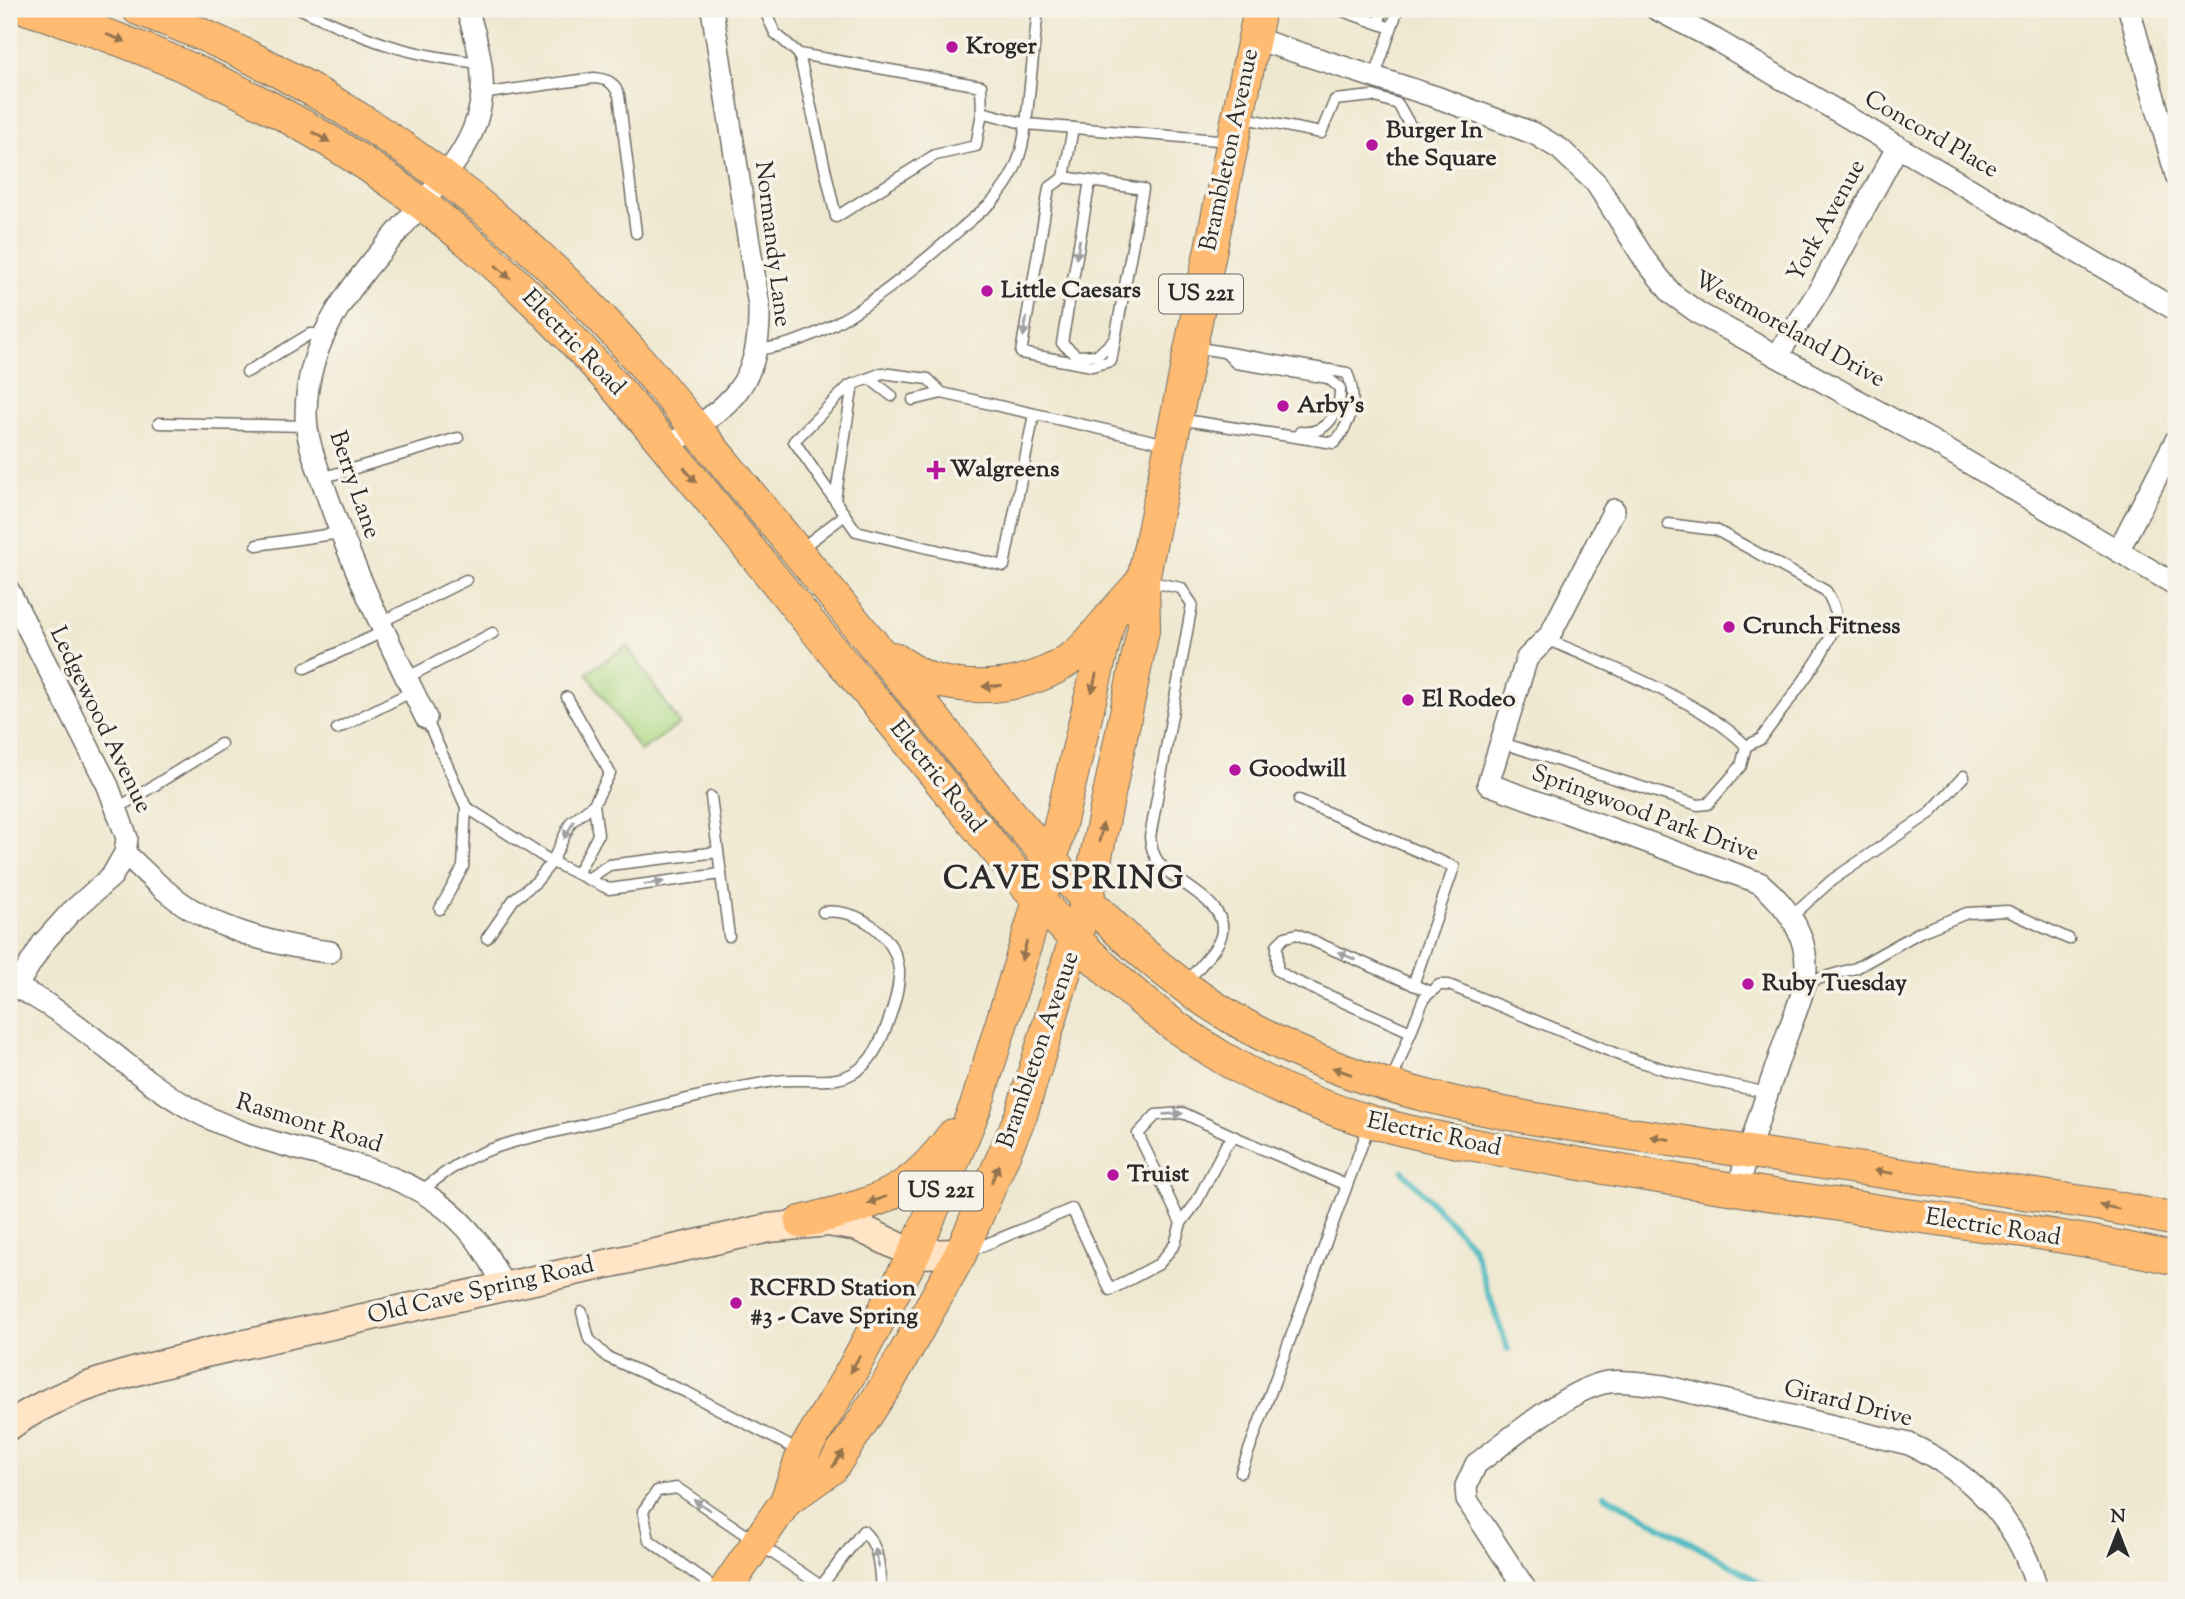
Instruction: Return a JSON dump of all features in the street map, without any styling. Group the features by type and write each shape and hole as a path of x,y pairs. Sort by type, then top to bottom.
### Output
{"main road":[{"name":"Electric Road","path":"28,9 63,14 257,101 349,153 473,244 590,356 1037,902 1136,996 1225,1059 1304,1099 1370,1123 1606,1168 1996,1227 2176,1259"},
{"name":"Electric Road","path":"138,9 216,41 278,72 341,109 444,177 503,225 568,284 618,335 1051,862 1119,933 1183,986 1231,1018 1283,1046 1389,1088 1478,1109 2103,1205 2176,1220"},
{"name":"Brambleton Avenue","path":"786,1501 832,1468 889,1381 961,1253 1021,1115 1087,900 1144,626 1143,580 1257,23"},
{"name":"Brambleton Avenue","path":"725,1590 786,1501 803,1453 854,1367 914,1254 977,1103 1051,862 1110,617 1143,580"},
{"path":"876,648 928,678 967,688 1011,685 1046,672 1078,652 1110,617"},
{"path":"801,1222 871,1203 903,1189 934,1162 977,1103"},
{"path":"1370,1123 1379,1105 1436,1112 1478,1109"}],"street":[{"name":"Berry Lane","path":"426,718 340,533 307,426 307,392 325,334 343,297 444,177 460,156 472,132 481,94 481,63 467,9"},
{"name":"Normandy Lane","path":"667,447 721,411 737,393 758,349 759,306 712,9"},
{"name":"Concord Place","path":"1656,9 1716,40 2176,310"},
{"path":"2129,9 2176,175"},
{"name":"Westmoreland Drive","path":"1257,23 1374,86 1535,134 1560,149 1596,184 1645,260 1672,294 1700,314 1930,440 2176,585"},
{"name":"York Avenue","path":"1777,356 1822,286 1898,146"},
{"path":"2118,551 2176,440"},
{"name":"Springwood Park Drive","path":"1614,510 1546,639 1527,657 1488,780 1491,786 1760,883 1777,897 1791,917 1804,945 1804,983 1738,1189"},
{"name":"Ledgewood Avenue","path":"9,591 118,808 127,838 125,853 164,890 215,921 275,941 330,952"},
{"path":"12,986 43,943 70,913 112,876 125,853"},
{"name":"Rasmont Road","path":"12,986 96,1039 185,1106 219,1124 255,1139 373,1170 422,1190 445,1206 478,1239 503,1286"},
{"name":"Old Cave Spring Road","path":"9,1426 78,1390 125,1374 503,1286 801,1222 827,1222 858,1227 914,1254 961,1253"},
{"name":"Girard Drive","path":"1527,1590 1482,1527 1467,1500 1466,1486 1476,1464 1578,1392 1609,1382 1664,1386 1909,1444 1958,1471 1984,1495 2019,1545 2037,1590"}],"lane":[{"path":"301,9 393,49 430,58 481,63"},
{"path":"764,9 775,33 799,54 981,86 982,112 976,146 935,155 835,217 799,54"},
{"path":"758,349 779,348 799,342 840,321 984,209 1010,183 1023,151 1038,9"},
{"path":"1337,9 1391,28"},
{"path":"1378,23 1383,9"},
{"path":"1374,86 1398,9"},
{"path":"481,94 594,78 607,79 615,86 619,95 636,233"},
{"path":"982,112 1026,124 1073,128 1234,129 1321,133 1335,100 1374,86"},
{"path":"1374,86 1398,104 1411,127 1433,133"},
{"path":"1064,177 1143,189 1111,361 1092,366 1021,352 1049,188 1064,177 1073,128"},
{"path":"1090,181 1062,343 1077,356 1098,355 1115,339"},
{"path":"247,372 310,334 325,334"},
{"path":"913,400 942,393 1034,414 1173,432 1259,432 1334,443 1347,428 1354,389 1347,373 1190,347"},
{"path":"1226,353 1236,363 1328,378 1340,388 1339,407 1331,420 1319,430 1309,433 1279,429 1259,432"},
{"path":"942,393 928,379 882,373 853,384 794,441 856,531 1004,566 1034,414"},
{"path":"870,378 892,396"},
{"path":"835,500 853,384"},
{"path":"159,423 307,426"},
{"path":"321,478 458,438"},
{"path":"797,552 845,516"},
{"path":"1668,524 1716,530 1826,591 1833,602 1836,620 1827,643 1761,739 1746,746"},
{"path":"257,545 340,533"},
{"path":"305,668 466,580"},
{"path":"1143,580 1181,588 1192,604 1150,837 1152,850 1160,864 1210,902 1219,919 1218,943 1183,986"},
{"path":"337,729 493,634"},
{"path":"1546,639 1651,686 1721,726 1746,746"},
{"path":"487,938 514,899 536,882 552,862 571,822 594,804 610,773 567,697"},
{"path":"426,718 466,807 463,867 440,909"},
{"path":"1499,742 1698,805 1708,804 1741,766 1746,746"},
{"path":"118,808 221,744"},
{"path":"1791,917 1832,880 1929,814 1964,776"},
{"path":"711,797 729,936"},
{"path":"1299,800 1454,867 1411,984"},
{"path":"577,874 598,835 594,804"},
{"path":"466,807 552,862 609,889 721,874"},
{"path":"588,879 609,865 718,852"},
{"path":"1804,983 1856,968 1920,932 1967,914 2008,911 2069,939"},
{"path":"422,1190 450,1169 496,1147 774,1081 839,1081 850,1077 866,1064 881,1042 898,981 899,968 893,951 877,929 861,917 846,912 823,912"},
{"path":"1410,1032 1289,978 1277,970 1277,946 1285,937 1297,934 1428,991"},
{"path":"1389,1088 1428,991 1439,985 1449,985 1619,1055 1673,1072 1767,1093"},
{"path":"1181,1223 1138,1134 1156,1115 1183,1113 1346,1185"},
{"path":"1241,1472 1370,1123"},
{"path":"961,1253 988,1246 1072,1209 1110,1290 1158,1264 1175,1244 1181,1223 1196,1203 1227,1145 1235,1137"},
{"path":"582,1312 589,1339 607,1357 688,1393 803,1453"},
{"path":"717,1590 649,1540 643,1511 657,1491 677,1488 759,1542 819,1588 863,1531 873,1539 878,1556 881,1590"}],"green space":[{"path":"627,646 680,724 640,751 587,673"}],"waterway":[{"path":"1403,1171 1473,1247 1508,1350"},
{"path":"1604,1495 1745,1573 1768,1590"}],"place":[{"name":"Kroger","path":"952,47"},
{"name":"Burger In the Square","path":"1372,145"},
{"name":"Little Caesars","path":"987,291"},
{"name":"Arby's","path":"1283,406"},
{"name":"Walgreens","path":"936,470"},
{"name":"Crunch Fitness","path":"1729,627"},
{"name":"El Rodeo","path":"1408,700"},
{"name":"Goodwill","path":"1235,770"},
{"name":"Ruby Tuesday","path":"1748,984"},
{"name":"Truist","path":"1113,1175"},
{"name":"RCFRD Station #3 - Cave Spring","path":"736,1303"}],"district":[{"name":"CAVE SPRING","path":"1064,880"}]}
